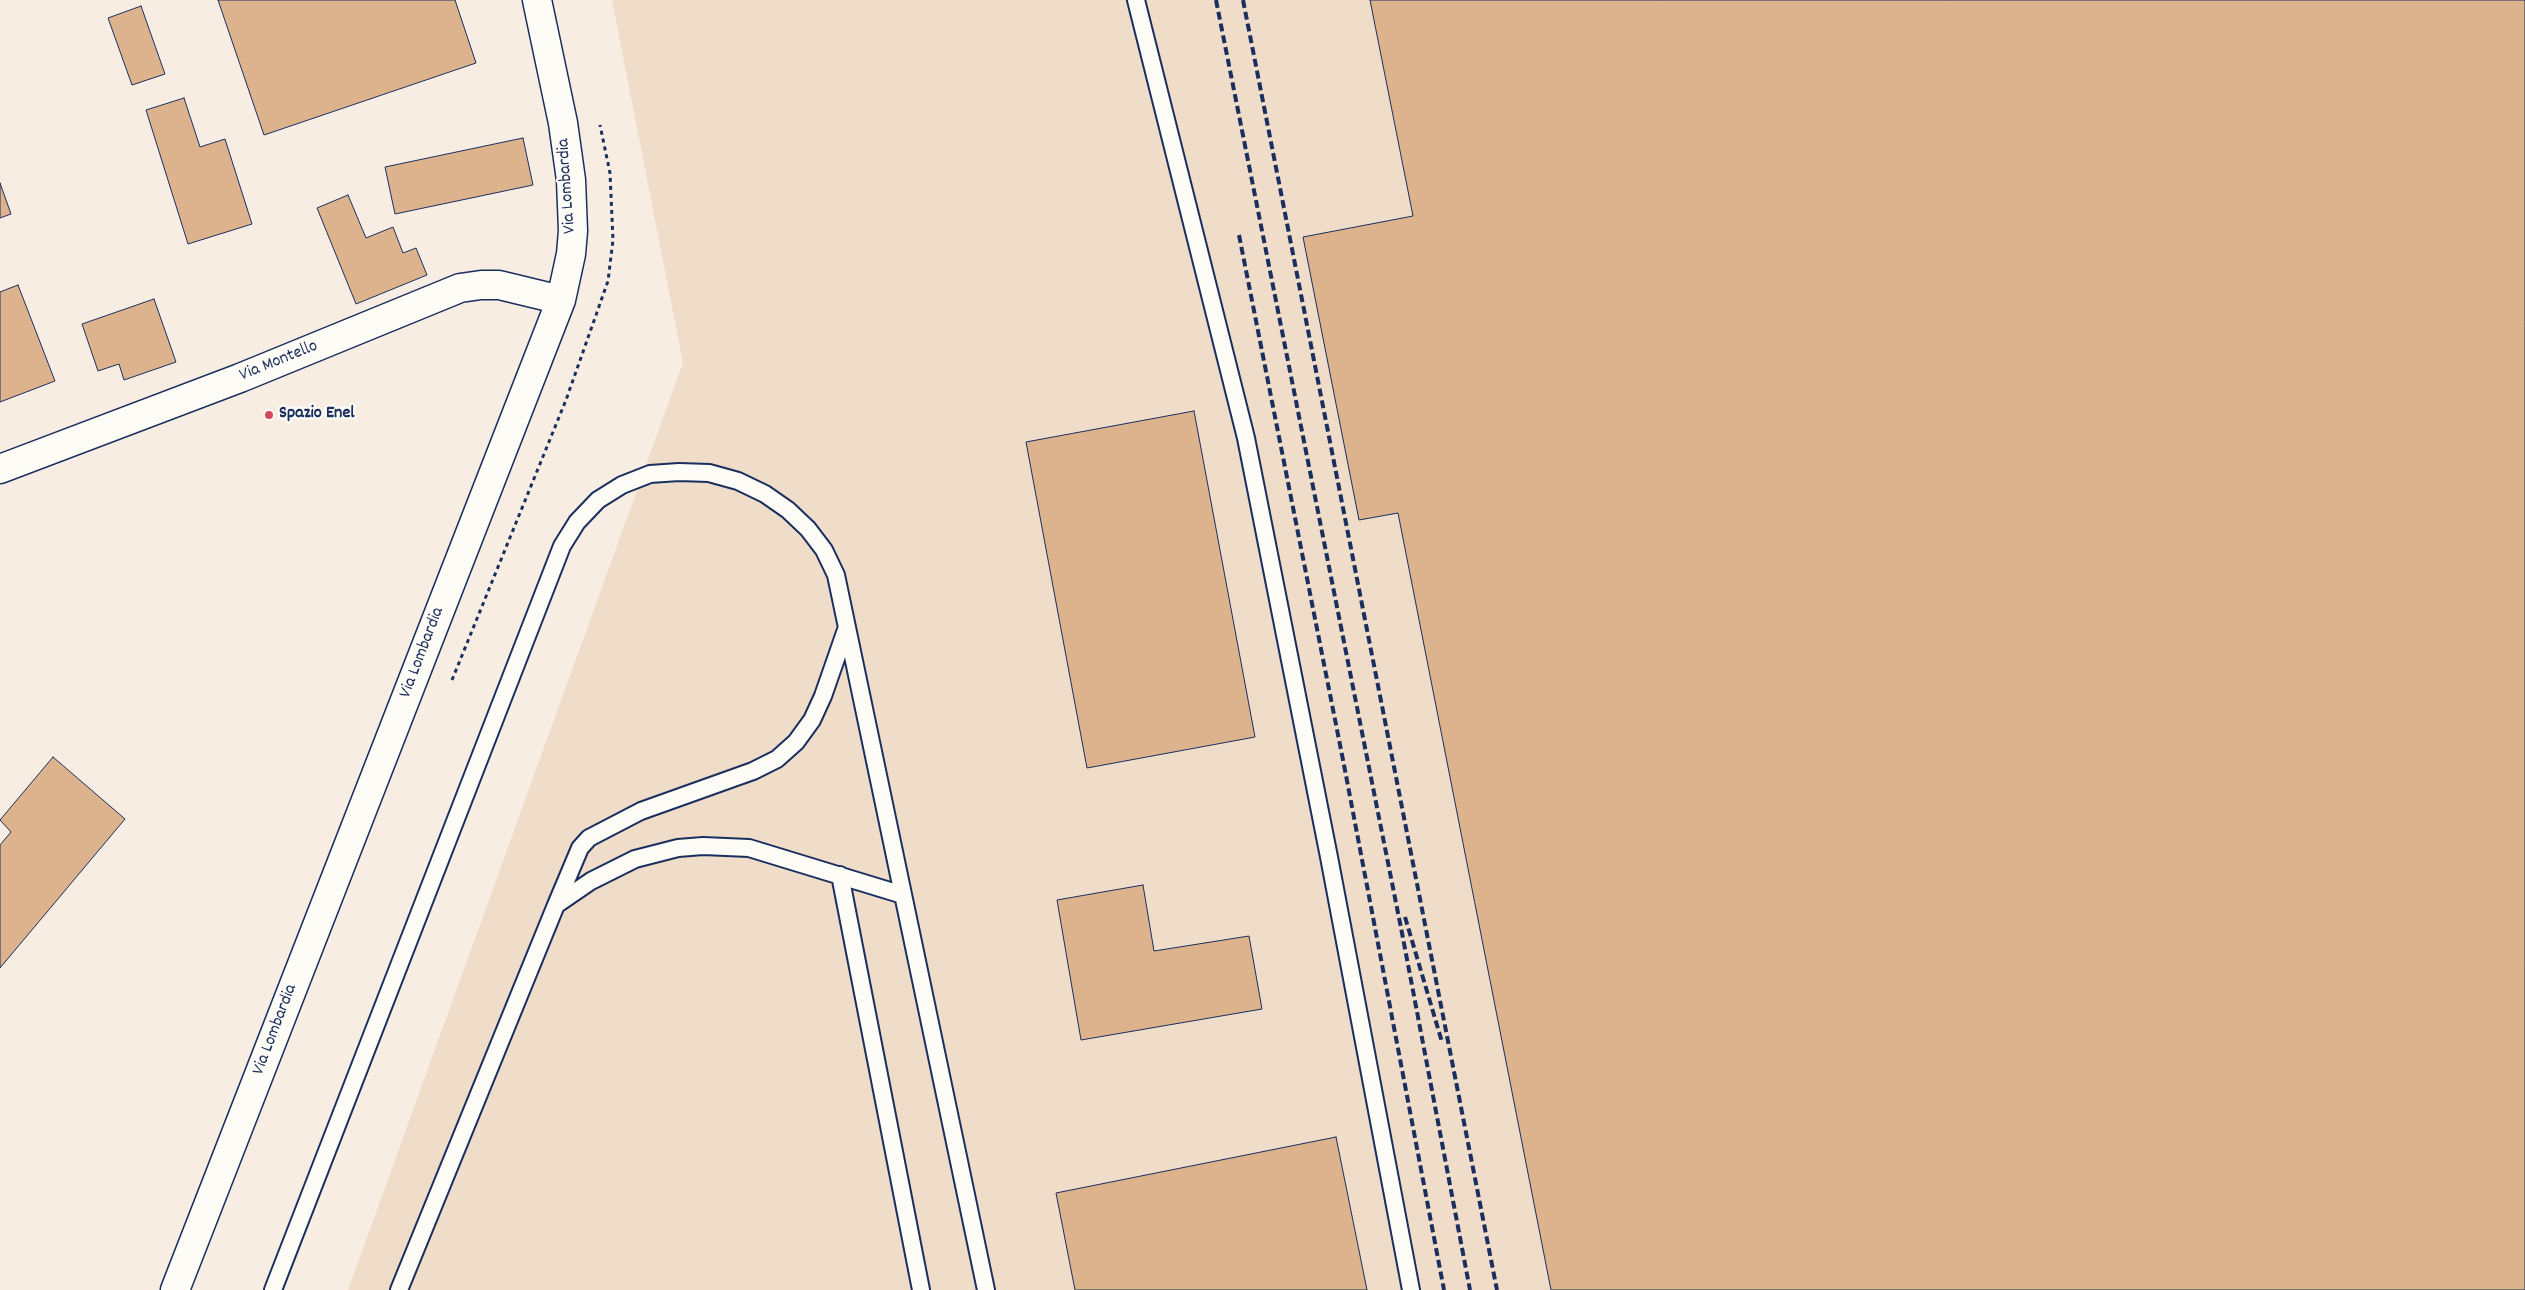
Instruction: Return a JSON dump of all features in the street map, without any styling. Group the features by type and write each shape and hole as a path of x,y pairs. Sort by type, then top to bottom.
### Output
{"street":[{"name":"Via Lombardia","path":"175,1290 561,300 572,239 571,180 563,123 537,0"},
{"name":"Via Montello","path":"0,469 240,378 460,288 499,285 561,300"}],"lane":[{"path":"1136,0 1246,438 1329,857 1411,1290"},
{"path":"272,1290 562,546 577,522 598,500 622,484 650,474 679,472 709,473 738,481 765,494 788,510 808,529 824,550 836,575 986,1290"},
{"path":"399,1290 576,855 589,838 641,811 753,771 777,759 796,742 812,720 823,696 848,627"},
{"path":"556,905 591,881 635,859 678,848 728,846 749,848 903,895"},
{"path":"840,875 921,1290"}],"shaded area":[{"path":"612,0 2525,0 2525,1290 348,1290 683,363"}],"building":[{"path":"218,0 455,0 476,63 264,135"},
{"path":"1370,0 2525,0 2525,1290 1551,1290 1398,513 1359,520 1303,237 1413,216"},
{"path":"141,6 165,74 132,85 108,18"},
{"path":"184,98 200,147 225,139 252,224 188,244 146,110"},
{"path":"523,138 533,185 395,214 385,167"},
{"path":"0,183 11,214 0,218"},
{"path":"348,195 366,238 393,227 403,253 416,248 427,275 356,304 317,208"},
{"path":"18,285 55,381 0,402 0,292"},
{"path":"154,299 176,362 124,380 119,364 98,371 82,324"},
{"path":"1194,411 1255,737 1087,768 1026,442"},
{"path":"53,757 125,819 0,968 0,845 11,832 0,820"},
{"path":"1143,885 1154,951 1249,936 1262,1009 1081,1040 1057,900"},
{"path":"1336,1137 1367,1290 1075,1290 1056,1193"}],"railway":[{"path":"1216,0 1402,933 1470,1290"},
{"path":"1243,0 1497,1290"},
{"path":"1239,235 1344,765 1444,1290"},
{"path":"1405,917 1442,1042"}],"place":[{"name":"Spazio Enel","path":"269,415"}]}
